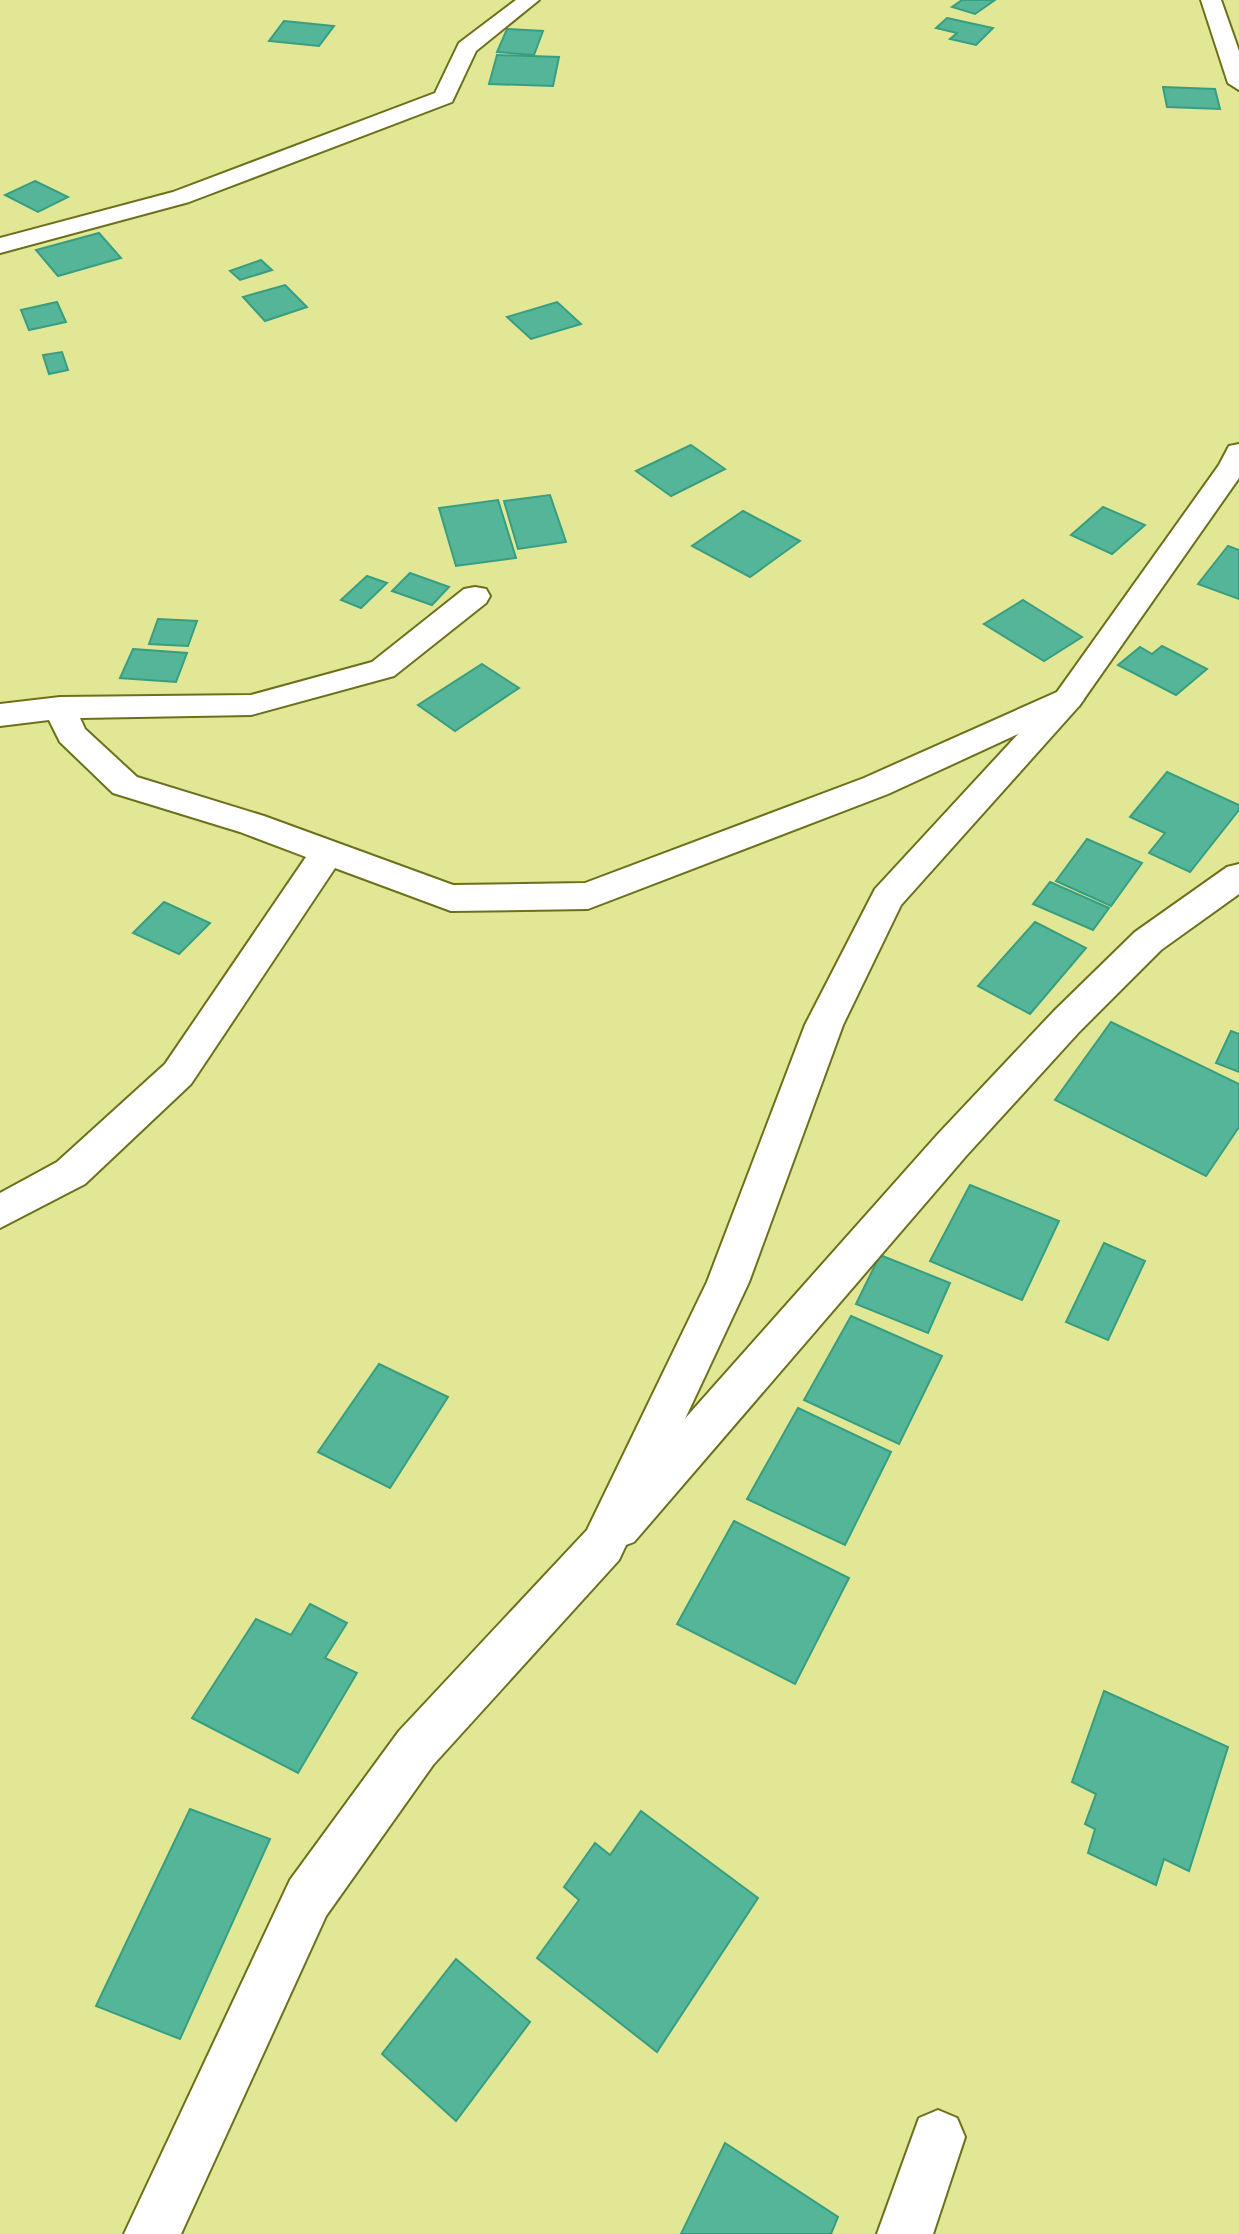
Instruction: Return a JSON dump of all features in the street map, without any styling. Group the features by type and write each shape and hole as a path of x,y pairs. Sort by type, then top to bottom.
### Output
{"street":[{"path":"0,246 181,197 443,97 467,48 529,0"},
{"path":"1211,0 1239,83"},
{"path":"603,1545 729,1282 824,1025 887,898 1068,699 1233,466 1239,452"},
{"path":"0,715 60,708 251,705 383,669 475,596"},
{"path":"60,708 71,734 125,785 251,824 451,898 588,895 877,786 1068,699"},
{"path":"0,1212 71,1173 178,1074 328,852"},
{"path":"152,2234 308,1898 416,1748 603,1545 953,1145 1067,1021 1149,941 1239,876"},
{"path":"905,2234 938,2137"}],"building":[{"path":"962,0 995,0 975,14 952,7"},
{"path":"947,18 993,28 976,45 950,39 957,33 936,28"},
{"path":"284,21 334,26 319,46 269,41"},
{"path":"507,29 543,31 534,55 497,52"},
{"path":"497,55 559,57 553,86 489,84"},
{"path":"1163,87 1215,89 1220,109 1167,107"},
{"path":"35,181 68,197 38,212 5,195"},
{"path":"99,233 121,258 58,276 36,250"},
{"path":"261,260 272,270 240,280 230,271"},
{"path":"285,285 307,307 265,321 243,297"},
{"path":"57,302 66,322 29,330 21,310"},
{"path":"557,302 581,324 531,339 507,317"},
{"path":"62,352 68,370 49,374 43,355"},
{"path":"691,445 725,469 671,496 636,471"},
{"path":"550,495 566,542 518,549 504,501"},
{"path":"498,500 516,558 456,566 439,508"},
{"path":"1103,507 1145,525 1112,554 1071,535"},
{"path":"743,511 800,541 750,577 692,546"},
{"path":"1228,546 1239,550 1239,599 1198,584"},
{"path":"410,573 449,587 432,605 392,591"},
{"path":"367,576 387,583 361,608 341,600"},
{"path":"1023,600 1082,637 1044,661 984,624"},
{"path":"158,619 197,621 188,646 149,644"},
{"path":"1162,646 1207,669 1176,695 1118,665 1140,647 1152,654"},
{"path":"133,649 187,653 176,682 120,678"},
{"path":"482,664 519,688 455,731 418,705"},
{"path":"1167,772 1239,805 1239,810 1190,872 1149,853 1165,833 1130,817"},
{"path":"1087,839 1142,863 1111,906 1056,881"},
{"path":"1050,882 1109,908 1093,930 1033,904"},
{"path":"164,902 210,923 179,954 133,933"},
{"path":"1035,922 1086,948 1030,1014 978,986"},
{"path":"1111,1022 1239,1084 1239,1127 1206,1176 1055,1100"},
{"path":"1231,1031 1239,1034 1239,1072 1216,1063"},
{"path":"970,1185 1059,1221 1022,1300 930,1261"},
{"path":"1104,1243 1145,1261 1108,1340 1066,1322"},
{"path":"880,1255 950,1283 928,1333 856,1304"},
{"path":"851,1316 942,1356 899,1444 804,1400"},
{"path":"379,1364 448,1397 390,1488 318,1452"},
{"path":"798,1408 891,1452 845,1545 747,1499"},
{"path":"734,1521 849,1578 795,1684 677,1624"},
{"path":"310,1604 347,1623 325,1658 357,1673 298,1773 192,1718 256,1619 291,1635"},
{"path":"1104,1691 1228,1747 1189,1871 1164,1859 1156,1885 1088,1853 1095,1829 1085,1824 1096,1794 1072,1782"},
{"path":"190,1809 270,1839 180,2039 96,2006"},
{"path":"641,1811 758,1898 657,2052 537,1958 579,1900 564,1887 595,1843 610,1855"},
{"path":"456,1959 530,2022 456,2121 382,2054"},
{"path":"725,2143 838,2217 831,2234 681,2234"}]}
